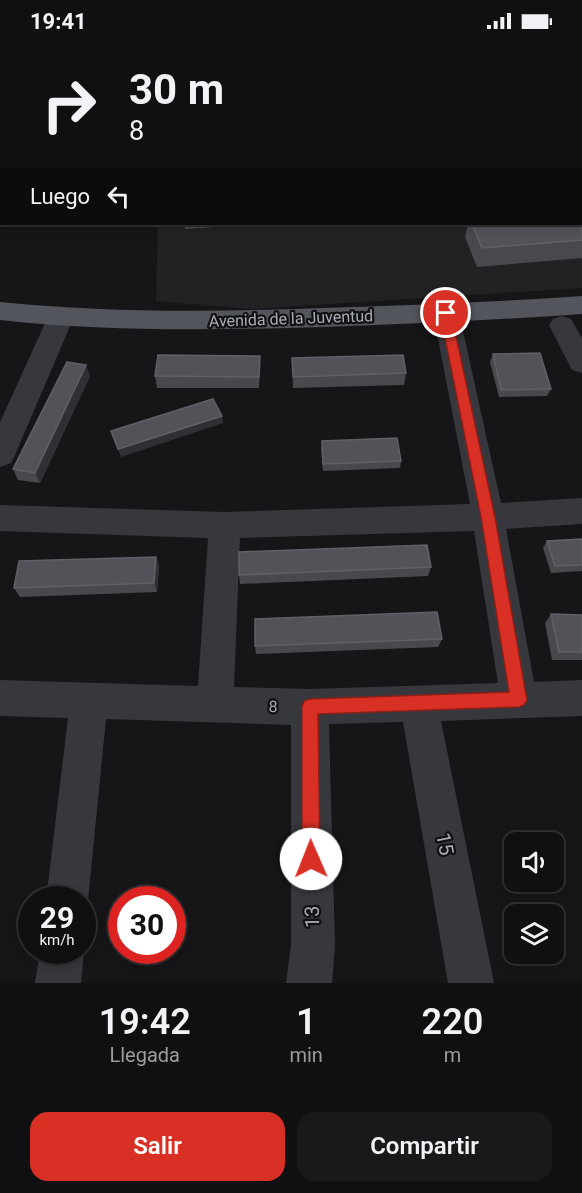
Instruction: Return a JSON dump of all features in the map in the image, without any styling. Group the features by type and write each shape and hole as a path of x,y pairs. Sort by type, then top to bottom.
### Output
{"main road":[{"name":"Avenida de la Juventud","path":"447,322 582,305"},
{"name":"Avenida de la Juventud","path":"0,311 56,328"},
{"name":"Avenida de la Juventud","path":"0,331 56,328 175,331 447,322 572,324"}],"street":[{"path":"447,322 488,517 519,700"},
{"path":"572,324 582,363"},
{"path":"1,451 56,328"},
{"path":"0,518 225,525 488,517 582,511"},
{"path":"215,704 225,525"},
{"name":"8","path":"0,698 310,707 582,698"},
{"path":"69,886 89,701"},
{"name":"15","path":"419,705 471,983"},
{"name":"13","path":"309,983 313,946 310,707"},
{"path":"58,983 60,964"}],"shaded area":[{"path":"158,225 582,225 582,288 250,309 156,301"}],"building":[{"path":"472,225 582,225 582,240 482,248"},
{"path":"540,353 551,389 501,390 493,354"},
{"path":"158,355 260,356 259,377 155,376"},
{"path":"403,355 406,373 293,377 292,358"},
{"path":"67,362 86,365 35,473 13,469"},
{"path":"213,399 222,416 118,449 111,431"},
{"path":"397,438 401,461 323,464 322,441"},
{"path":"582,539 582,565 555,566 547,541"},
{"path":"427,545 431,567 239,575 239,552"},
{"path":"156,557 154,583 14,588 19,561"},
{"path":"437,612 442,639 255,646 255,619"},
{"path":"551,614 582,615 582,652 559,652"}],"route":[{"path":"311,859 310,707 519,700 488,517 446,313"}]}
